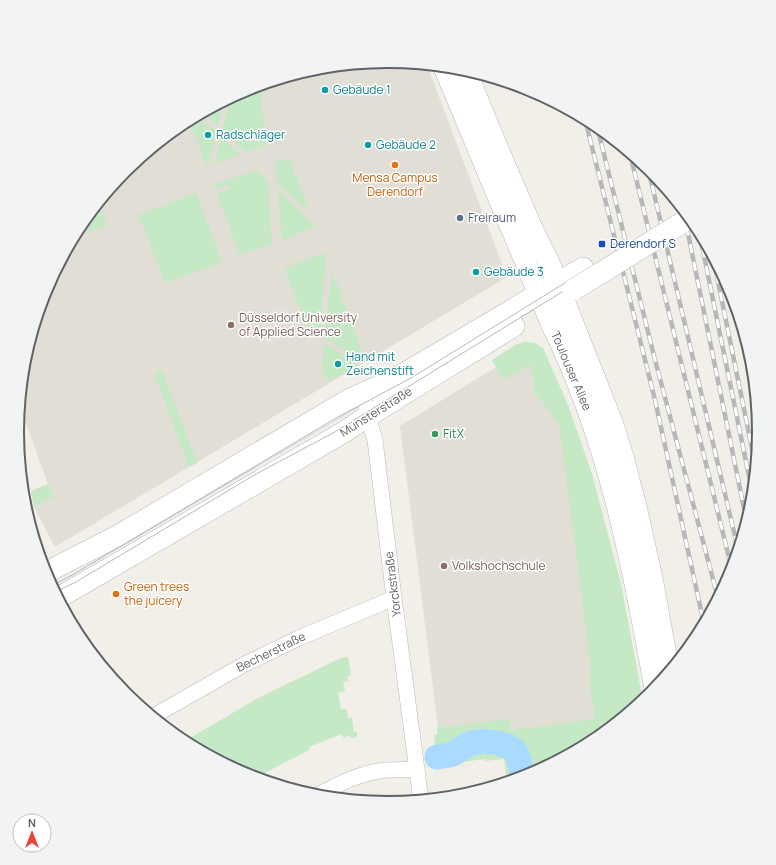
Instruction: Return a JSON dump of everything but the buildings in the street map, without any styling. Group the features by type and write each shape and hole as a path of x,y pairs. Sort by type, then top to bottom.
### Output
{"main road":[{"name":"Toulouser Allee","path":"447,73 566,355 594,426 632,563 654,681"},
{"name":"Toulouser Allee","path":"469,78 500,154 565,287 612,422 624,460 653,583 668,666"},
{"name":"Münsterstraße","path":"565,287 676,210"},
{"name":"Münsterstraße","path":"63,595 344,432 542,301 684,221"},
{"name":"Münsterstraße","path":"51,570 121,534 350,399 395,380 542,301"}],"street":[{"path":"368,416 366,410 395,380"},
{"name":"Yorckstraße","path":"368,416 376,440 394,598 420,795"},
{"name":"Becherstraße","path":"157,714 243,665 299,638 394,598"},
{"path":"326,791 363,775 379,771 416,769"}],"shaded area":[{"name":"Düsseldorf University of Applied Science","path":"388,68 429,71 507,277 55,547 34,507 31,491 48,484 25,419 27,385 36,338 52,293 73,250 85,230 114,192 166,144 206,117 249,96 317,75 364,69"},
{"path":"532,345 570,447 605,719 440,744 400,426"}],"green space":[{"path":"261,91 265,145 246,152 222,130 228,105"},
{"path":"222,109 218,127 207,117"},
{"path":"202,120 217,133 207,167 191,126"},
{"path":"221,136 240,154 215,164"},
{"path":"289,158 310,212 277,183 276,162"},
{"path":"256,170 268,181 272,244 240,255 217,194 230,189 229,184 215,189 214,185"},
{"path":"278,190 313,224 315,227 282,240"},
{"path":"196,193 222,262 165,283 139,215"},
{"path":"100,209 107,225 83,234"},
{"path":"325,252 320,334 306,324 284,268"},
{"path":"332,271 365,360 364,361 324,338"},
{"path":"738,332 745,361 749,384"},
{"path":"524,342 535,343 543,348 568,405 592,474 621,584 642,693 610,721 570,748 527,769 506,777 504,759 485,761 485,759 446,764 445,761 437,762 434,735 437,735 437,728 509,719 511,730 595,719 589,679 591,669 559,424 535,393 531,364 503,380 492,360 515,345"},
{"path":"324,343 358,365 328,382 322,367"},
{"path":"162,370 197,463 189,467 154,373"},
{"path":"48,484 53,497 34,507 31,491"},
{"path":"348,657 351,676 347,677 348,681 343,682 345,691 338,693 341,709 347,709 348,718 352,718 354,732 357,732 357,737 351,738 350,735 344,738 341,734 309,747 309,750 263,774 227,759 190,738 258,698 341,658"}],"waterway":[{"path":"437,757 453,754 474,742 493,742 505,745 515,751 521,771"}],"tram line":[{"path":"57,583 336,418 411,378 678,213"},
{"path":"60,589 76,582 256,474 333,433 682,218"}],"railway":[{"path":"587,128 655,400 702,616"},
{"path":"600,137 654,356 716,589"},
{"path":"632,163 729,559"},
{"path":"651,181 736,540"},
{"path":"686,223 744,508"},
{"path":"703,251 749,477"},
{"path":"718,280 751,446"}],"place":[{"name":"Gebäude 1","path":"325,90"},
{"name":"Radschläger","path":"208,135"},
{"name":"Gebäude 2","path":"368,145"},
{"name":"Mensa Campus Derendorf","path":"395,165"},
{"name":"Freiraum","path":"460,218"},
{"name":"Derendorf S","path":"602,244"},
{"name":"Gebäude 3","path":"476,272"},
{"name":"Düsseldorf University of Applied Science","path":"231,325"},
{"name":"Hand mit Zeichenstift","path":"338,364"},
{"name":"FitX","path":"435,434"},
{"name":"Volkshochschule","path":"444,566"},
{"name":"Green trees the juicery","path":"116,594"}]}
